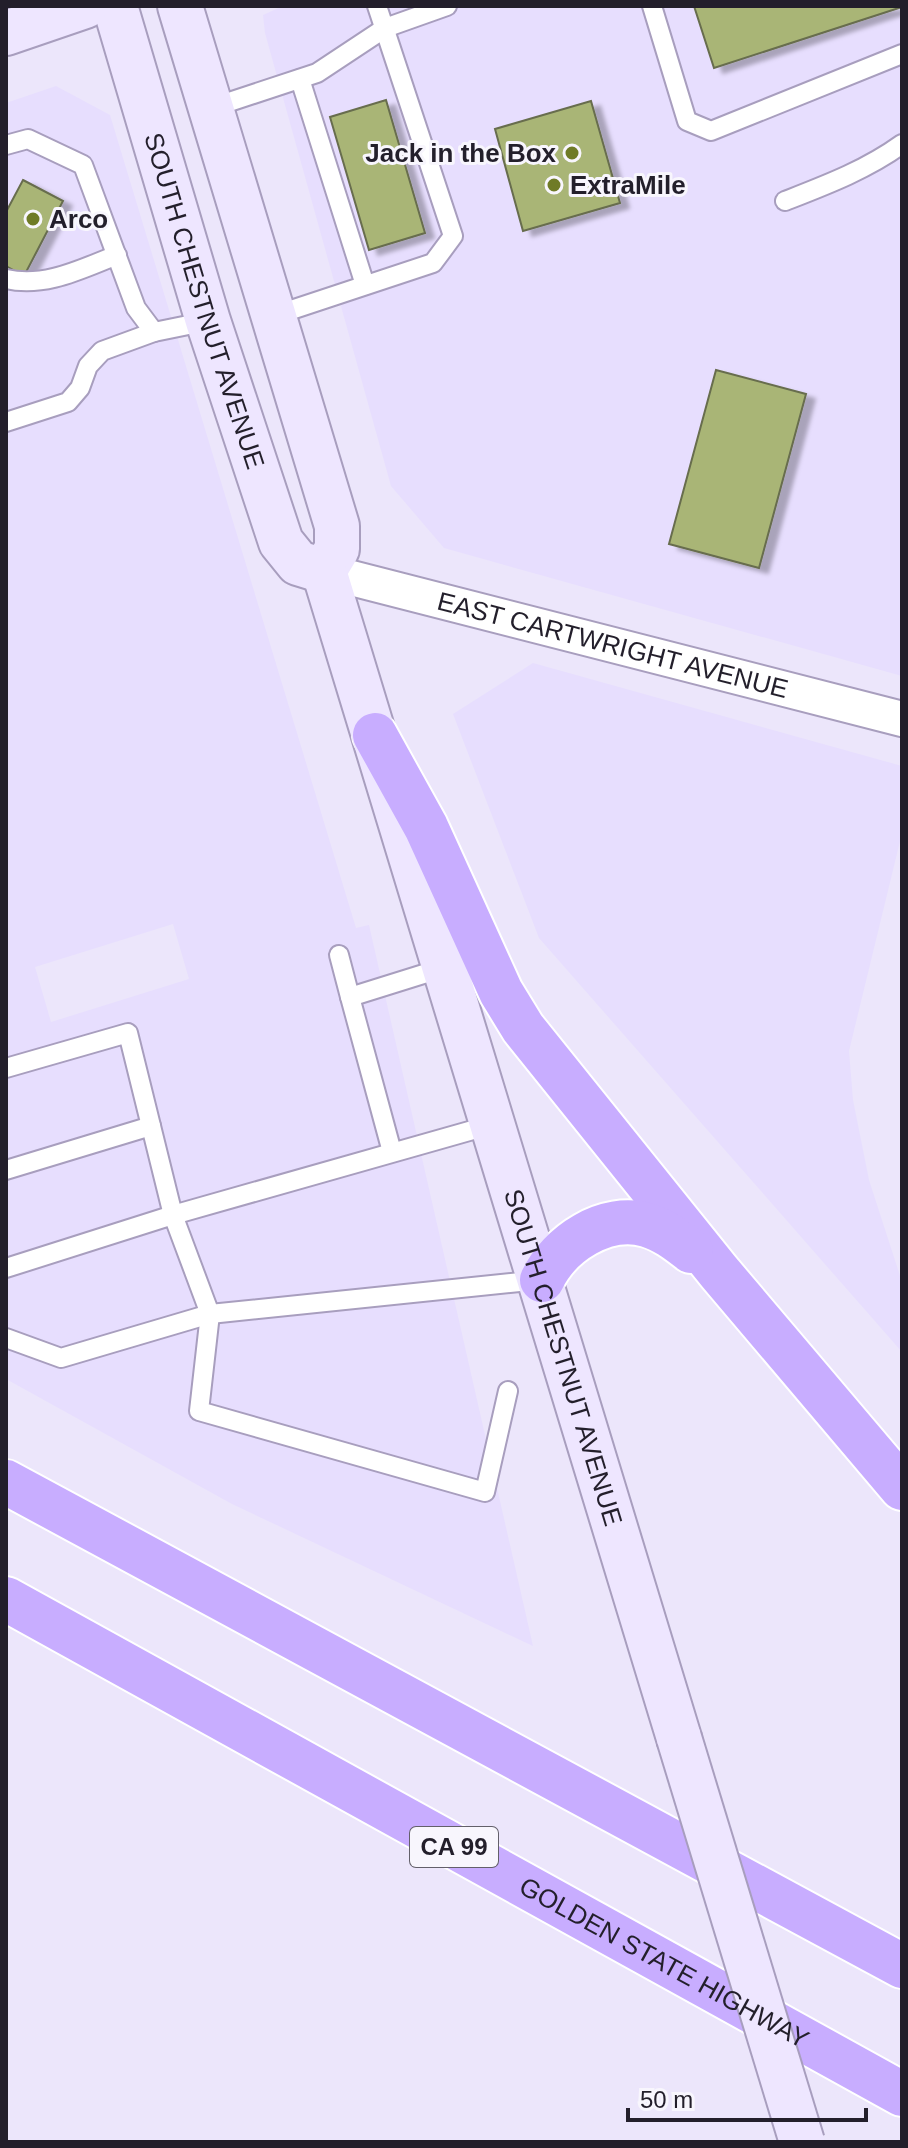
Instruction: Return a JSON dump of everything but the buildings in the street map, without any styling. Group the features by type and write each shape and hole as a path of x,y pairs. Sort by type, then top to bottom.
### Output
{"highway":[{"path":"375,735 426,827 501,992 523,1028 719,1272 902,1488"},
{"path":"542,1280 552,1259 579,1238 617,1225 637,1223 672,1237 719,1272"},
{"path":"6,1482 902,1966"},
{"name":"GOLDEN STATE HIGHWAY","path":"6,1599 902,2094"}],"main road":[{"path":"6,33 85,6"},
{"name":"SOUTH CHESTNUT AVENUE","path":"115,6 208,321 281,542 298,563 324,571 495,1124 802,2142"},
{"path":"180,6 337,526 337,549 324,571"}],"street":[{"name":"EAST CARTWRIGHT AVENUE","path":"324,571 902,719"}],"lane":[{"path":"273,316 433,263 453,236 377,6"},
{"path":"211,108 317,73 385,28 447,6"},
{"path":"652,6 687,121 711,131 902,54"},
{"path":"300,79 365,285"},
{"path":"6,145 28,139 83,165 136,308 154,332"},
{"path":"785,201 855,173 902,144"},
{"path":"6,279 23,283 49,280 117,255"},
{"path":"6,422 68,402 80,388 88,366 102,351 154,332 208,321"},
{"path":"339,955 392,1152"},
{"path":"350,997 446,967"},
{"path":"6,1068 128,1033 173,1215 210,1314 199,1411 485,1492 508,1391"},
{"path":"6,1268 173,1215 495,1124"},
{"path":"6,1170 151,1126"},
{"path":"6,1338 61,1358 210,1314 542,1280"}],"shaded area":[{"path":"283,6 902,6 902,676 444,548 391,486 265,33 263,15"},
{"path":"56,86 110,115 356,928 369,925 533,1646 232,1504 6,1379 6,103","holes":["173,924 189,979 51,1022 35,967"]},
{"path":"533,663 902,766 902,833 849,1051 853,1100 869,1180 902,1282 902,1352 539,938 453,714"}],"place":[{"name":"Jack in the Box","path":"572,153"},
{"name":"ExtraMile","path":"554,185"},
{"name":"Arco","path":"33,219"}]}
